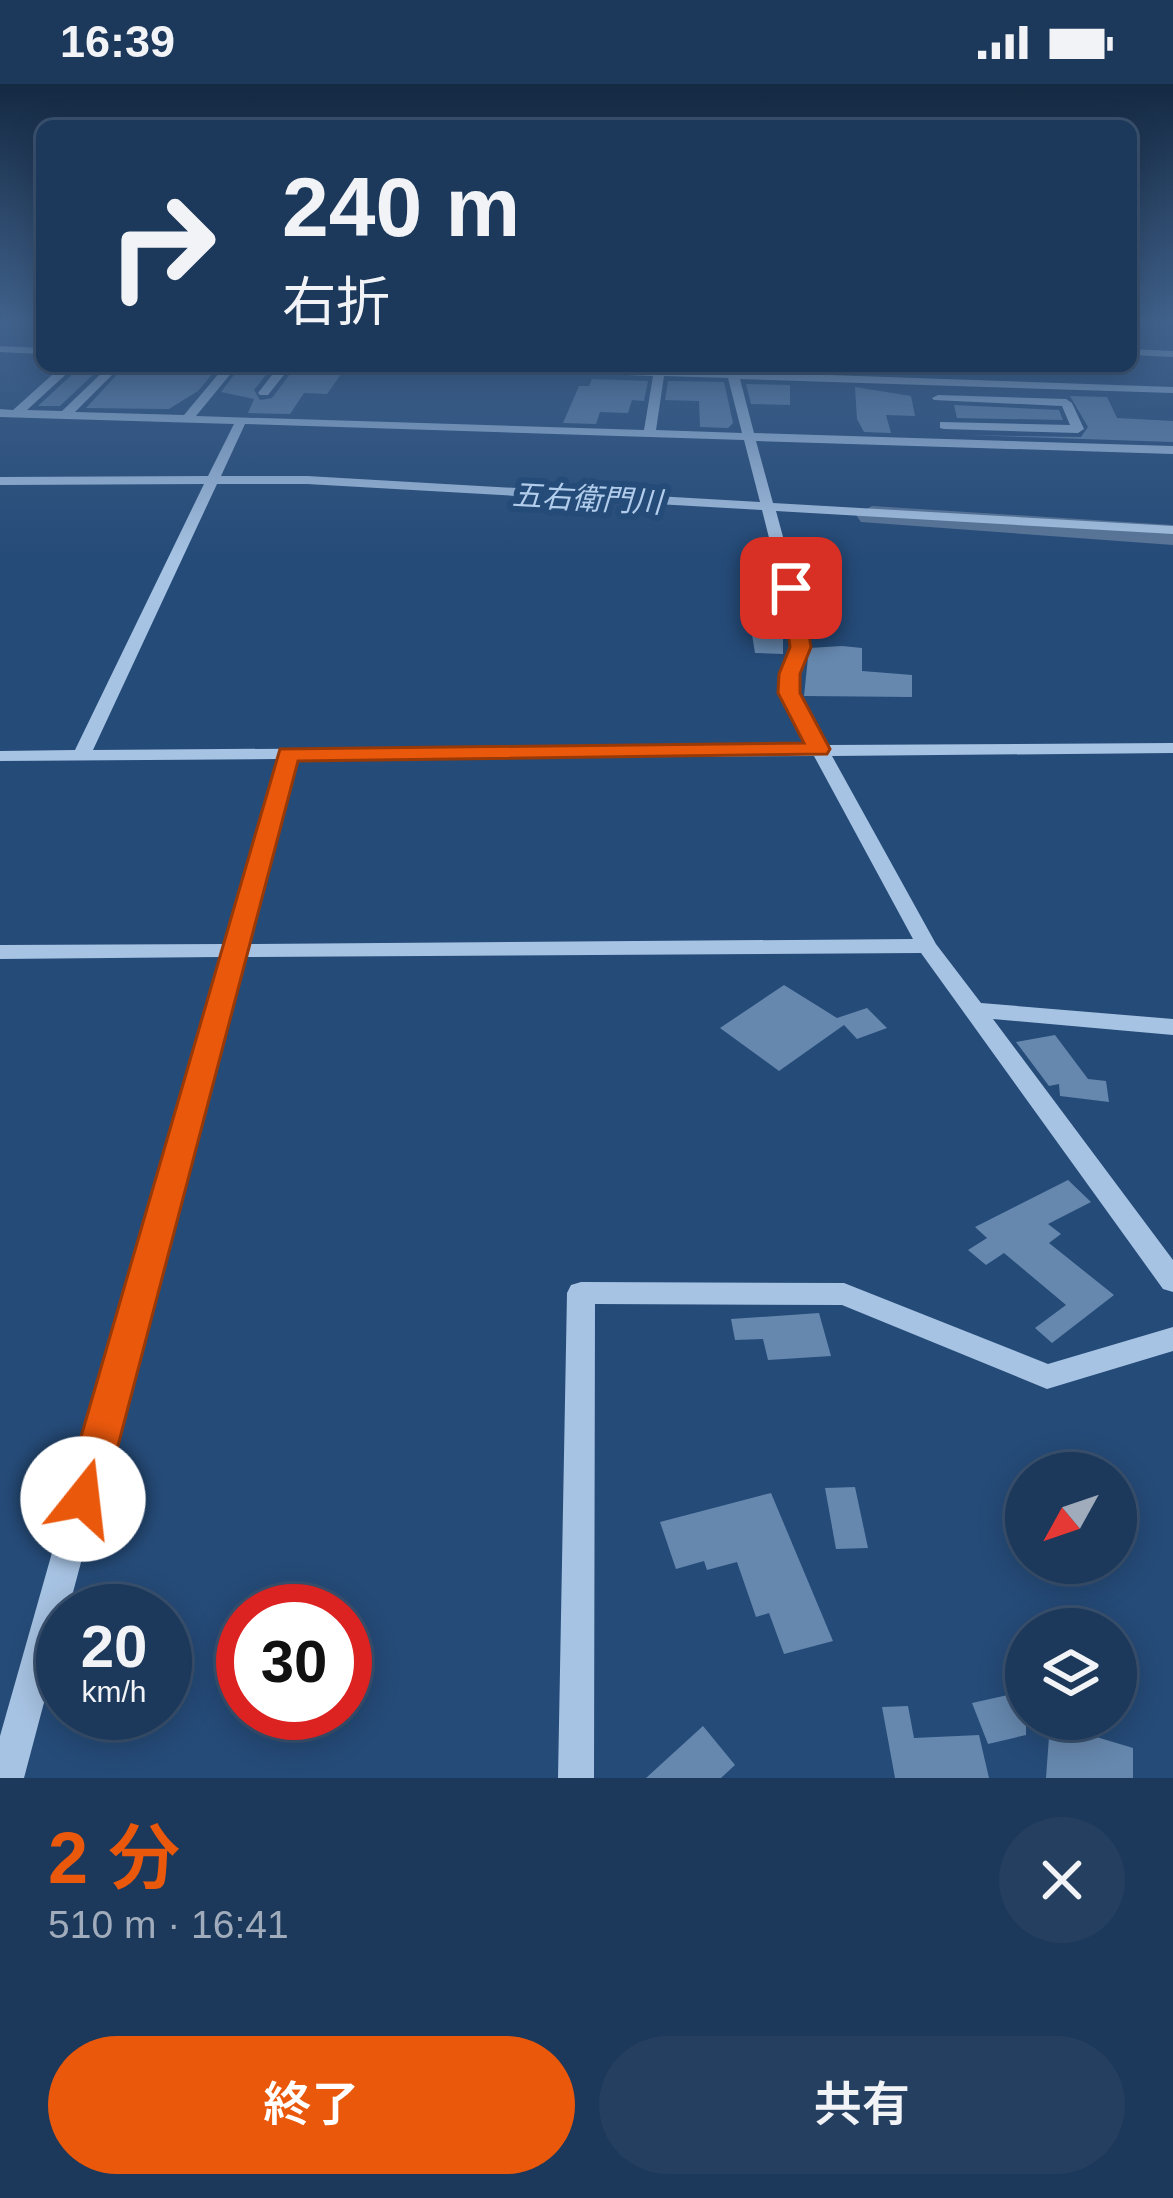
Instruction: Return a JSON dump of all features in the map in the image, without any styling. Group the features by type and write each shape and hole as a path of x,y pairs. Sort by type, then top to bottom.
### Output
{"street":[{"path":"17,413 34,398"},
{"path":"65,415 82,398"},
{"path":"187,419 204,398"},
{"path":"650,433 655,398"},
{"path":"741,398 800,629 789,693 927,946 1173,1281"},
{"path":"938,398 948,443"},
{"path":"939,398 1066,403 1078,429 944,424"},
{"path":"0,413 1173,450"},
{"path":"82,755 241,421"},
{"path":"0,481 307,480 1173,530"},
{"path":"0,756 1173,748"},
{"path":"5,1778 10,1727 236,950 288,754"},
{"path":"0,952 927,946"},
{"path":"971,1010 1173,1027"},
{"path":"576,1778 581,1293 844,1294 1047,1376 1173,1339"}],"building":[{"path":"47,398 68,398 60,406 38,406"},
{"path":"95,398 187,398 169,409 86,408"},
{"path":"250,398 301,398 290,414 248,413 254,399"},
{"path":"574,398 645,398 632,400 628,413 600,412 596,424 563,423"},
{"path":"728,398 733,423 728,428 700,427 699,401 665,400"},
{"path":"750,398 790,398 790,405 751,404"},
{"path":"856,398 911,398 915,416 886,415 891,433 864,432 857,419"},
{"path":"1071,398 1108,398 1117,418 1173,421 1173,442 962,435 1081,437 1088,427"},
{"path":"954,405 1059,410 1063,420 957,418"},
{"path":"749,616 783,616 783,654 755,653"},
{"path":"809,648 862,648 862,671 912,675 912,697 804,696"},
{"path":"784,985 837,1018 867,1008 887,1028 857,1039 844,1025 779,1071 720,1028"},
{"path":"1055,1035 1088,1079 1106,1081 1109,1102 1060,1096 1059,1084 1049,1086 1016,1042"},
{"path":"1068,1180 1091,1202 1048,1224 1061,1234 1049,1243 1114,1295 1052,1343 1035,1328 1066,1305 1004,1253 986,1265 968,1250 987,1238 975,1227"},
{"path":"819,1313 831,1356 768,1360 763,1339 735,1340 731,1319"},
{"path":"855,1487 868,1548 836,1549 825,1488"},
{"path":"771,1493 833,1641 784,1654 769,1613 756,1617 737,1562 707,1570 704,1561 676,1569 660,1522"},
{"path":"1005,1696 1005,1740 988,1744 972,1703"},
{"path":"908,1706 914,1738 979,1735 989,1778 895,1778 882,1707"},
{"path":"703,1726 735,1765 721,1778 646,1778"},
{"path":"1049,1740 1106,1740 1133,1748 1133,1778 1046,1778"}],"waterway":[{"name":"五右衛門川","path":"872,515 1173,535"}],"route":[{"path":"83,1499 288,754 819,749 789,693 789,674 800,647 791,588"}]}
